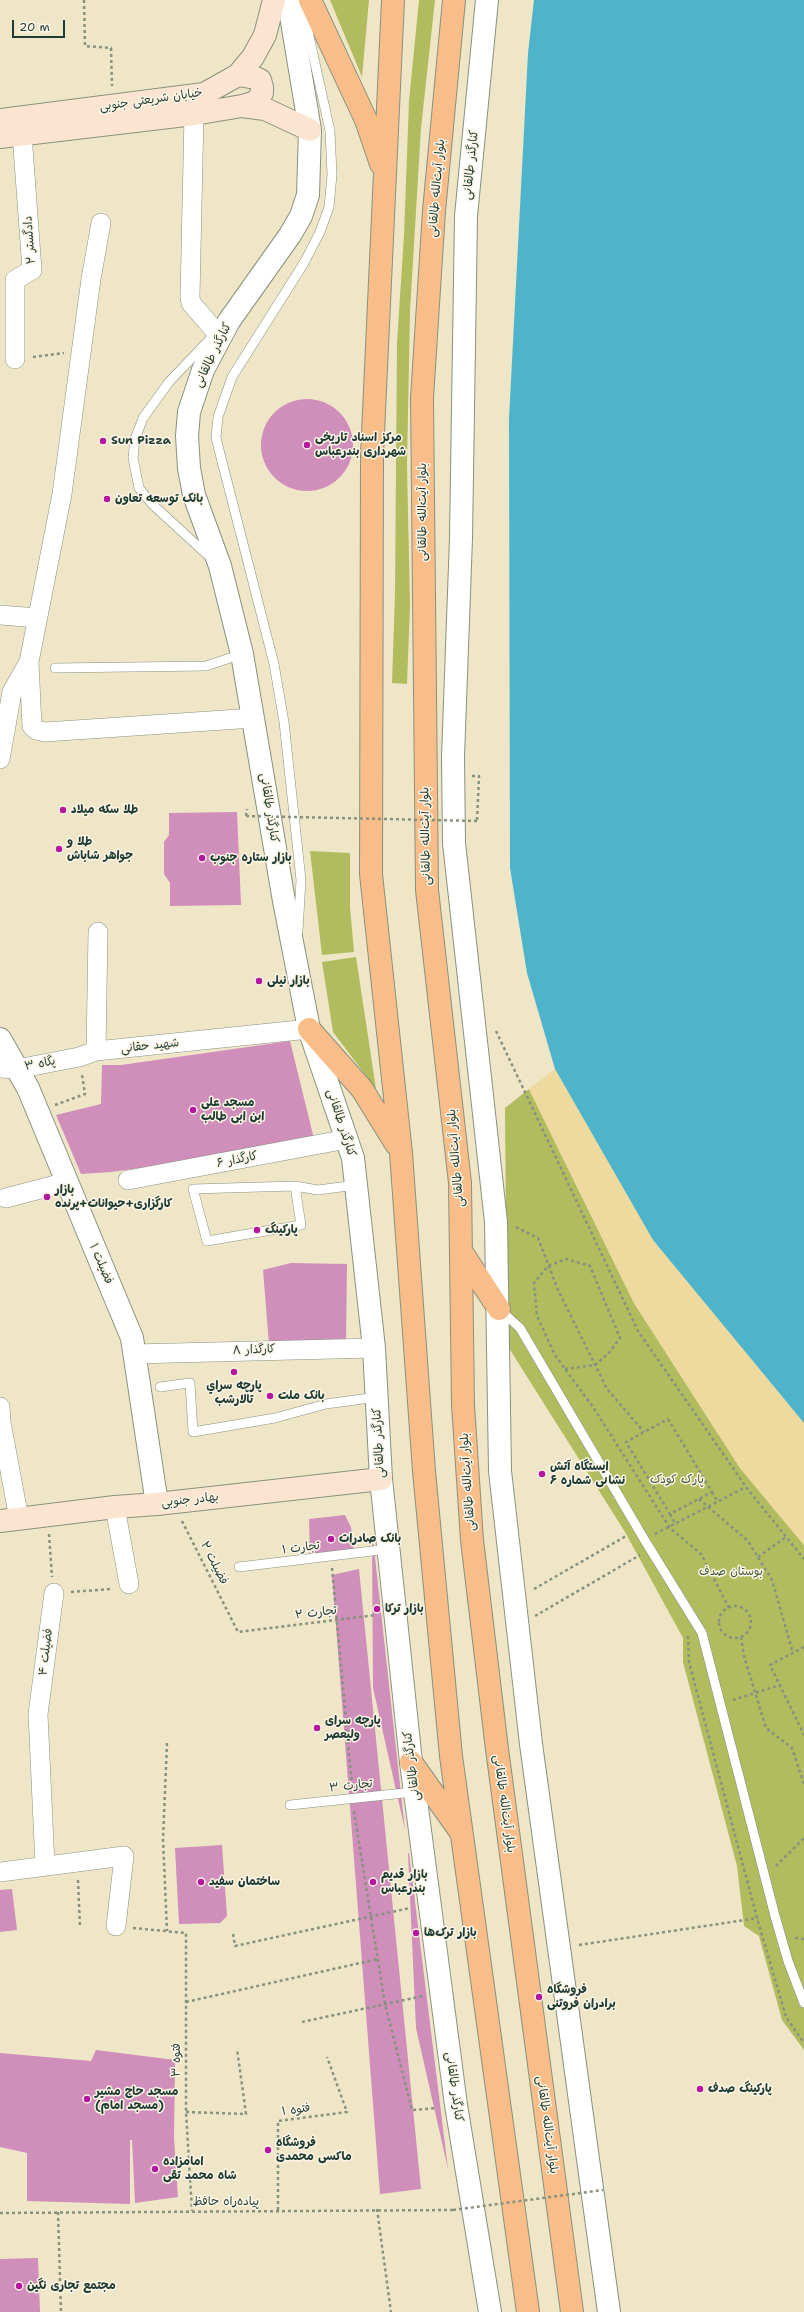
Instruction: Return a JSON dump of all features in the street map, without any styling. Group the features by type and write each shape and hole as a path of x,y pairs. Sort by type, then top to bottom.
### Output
{"main road":[{"name":"خیابان شریعتی جنوبی","path":"0,120 204,94 238,75 253,57 265,35 274,0"},
{"path":"310,0 366,120 385,176"},
{"path":"393,0 372,455 371,874 401,1154 424,1471 451,1756 528,2312"},
{"name":"بلوار آیت‌الله طالقانی","path":"454,0 434,211 422,398 427,890 458,1165 461,1251 463,1405 472,1540 497,1749 572,2312"},
{"path":"238,75 256,78 260,80 262,86 262,93 256,102 242,106"},
{"name":"خیابان شریعتی جنوبی","path":"0,137 194,114 242,106 265,109 310,130"},
{"path":"310,1029 362,1089 386,1126 401,1154"},
{"path":"461,1251 499,1309"},
{"name":"بهادر جنوبی","path":"10,1520 116,1507 381,1480"},
{"path":"410,1762 462,1833"}],"street":[{"name":"کنارگذر طالقانی","path":"292,0 291,16 310,130 308,195 301,216 290,235 223,326 203,370 188,412 187,436 189,468 194,496 220,566 242,654 310,1029 353,1158 374,1348 381,1480 396,1612 410,1762 456,2105 490,2312"},
{"name":"کنارگذر طالقانی","path":"487,0 466,216 461,538 453,775 454,843 497,1226 500,1471 531,1744 609,2312"},
{"path":"194,114 190,297 191,303 223,326"},
{"name":"دادگستر ۲","path":"15,359 15,280 32,270 22,134"},
{"path":"101,223 62,494 29,662 32,726 36,730 45,732 254,718"},
{"path":"0,615 38,618"},
{"path":"0,759 12,692 29,662"},
{"path":"88,1054 98,932"},
{"name":"شهید حقانی","path":"88,1054 310,1029"},
{"name":"فضیلت ۱","path":"0,1039 8,1068 28,1088 132,1338 165,1503"},
{"name":"پگاه ۳","path":"8,1068 88,1054"},
{"name":"کارگذار ۶","path":"128,1180 347,1139"},
{"path":"6,1198 67,1182"},
{"name":"کارگذار ۸","path":"134,1354 374,1348"},
{"path":"0,1407 10,1520"},
{"path":"116,1507 129,1584"},
{"name":"فضیلت ۴","path":"45,1866 38,1714 54,1593"},
{"path":"0,1872 124,1856 116,1926"}],"lane":[{"path":"297,964 301,880 284,722 274,664 216,438 218,417 232,377 304,263 320,232 328,207 332,169 330,132 301,0"},
{"path":"220,566 152,504 139,488 133,458 135,439 142,418 169,382 223,326"},
{"path":"56,668 206,666 242,654"},
{"path":"295,1186 301,1225 207,1241 193,1189 295,1186 318,1190 356,1185"},
{"path":"499,1309 520,1328 644,1539 702,1633 775,1916 788,1961 804,2003"},
{"path":"160,1387 190,1383 193,1432 275,1418 326,1404 377,1397"},
{"name":"تجارت ۱","path":"239,1567 389,1549"},
{"name":"تجارت ۳","path":"290,1805 414,1792"}],"path":[{"path":"84,0 85,46 111,48 113,106"},
{"path":"15,359 82,351"},
{"path":"246,816 477,821 478,776"},
{"path":"496,1031 638,1331 746,1487 804,1559"},
{"path":"38,1111 85,1094 88,1054"},
{"path":"497,1226 519,1228 538,1238 558,1290 607,1389 644,1432"},
{"path":"565,1369 595,1365 609,1353 620,1338 590,1266 566,1259 548,1266 534,1283 534,1299 537,1316 555,1355 565,1369 593,1407 670,1528 701,1554 729,1608"},
{"path":"676,1525 626,1442 644,1432 668,1419 718,1502"},
{"path":"644,1539 676,1525 746,1487"},
{"path":"670,1514 712,1492"},
{"path":"699,1499 748,1541 758,1557 772,1580 793,1653"},
{"name":"فضیلت ۲","path":"165,1503 238,1632"},
{"path":"47,1515 54,1593 110,1590 129,1584"},
{"path":"530,1591 628,1534 632,1539"},
{"path":"758,1557 786,1537"},
{"path":"638,1550 645,1562"},
{"path":"533,1617 641,1555"},
{"path":"330,1556 353,1798 385,2004 412,2110 456,2105"},
{"path":"734,1606 744,1609 750,1618 749,1630 741,1637 730,1638 721,1631 718,1620 724,1610 734,1606"},
{"name":"تجارت ۲","path":"238,1632 396,1612"},
{"path":"684,1630 688,1636 689,1662 757,1918 786,2018 804,2043"},
{"path":"741,1637 755,1693 766,1728 792,1748 804,1784"},
{"path":"804,1648 770,1665 804,1735"},
{"path":"702,1710 780,1685"},
{"path":"116,1926 167,1931 163,1839 167,1744"},
{"path":"77,1862 80,1928"},
{"path":"233,1934 235,1946 429,1903"},
{"path":"578,1945 775,1916"},
{"name":"فتوه ۳","path":"167,1931 186,1933 186,2112 192,2211"},
{"path":"186,2002 378,1959"},
{"path":"302,2022 441,1992"},
{"path":"186,2112 246,2114 237,2048"},
{"name":"فتوه ۱","path":"278,2210 278,2121 347,2112 327,2057"},
{"name":"پیاده‌راه حافظ","path":"0,2213 377,2209 453,2210 603,2190"},
{"path":"377,2209 391,2312"},
{"path":"58,2212 60,2312"}],"green space":[{"path":"330,0 369,0 362,77"},
{"path":"419,0 435,0 421,128 410,311 407,465 410,606 407,684 392,683 395,593 397,343 404,235 409,101"},
{"path":"310,851 350,853 350,907 354,952 322,955"},
{"path":"356,957 376,1089 333,1032 322,962"},
{"name":"بوستان صدف","path":"529,1089 634,1303 740,1468 804,1545 804,2050 782,2020 759,1936 744,1926 737,1866 683,1662 683,1638 625,1532 507,1345 505,1108"}],"sand":[{"path":"555,1069 653,1240 804,1423 804,1545 740,1468 634,1303 529,1089"}],"water":[{"path":"534,0 804,0 804,1423 653,1240 555,1069 527,973 510,868 509,419 528,53"}],"building":[{"name":"مرکز اسناد تاریخی شهرداری بندرعباس","path":"307,399 325,402 340,412 350,427 353,445 350,463 340,478 325,488 307,491 289,488 274,478 264,463 261,445 264,427 274,412 289,402"},
{"name":"بازار ستاره جنوب","path":"237,812 241,905 170,906 170,883 164,874 164,842 169,835 169,813"},
{"name":"مسجد علی ابن ابی طالب","path":"290,1041 315,1143 111,1172 81,1174 56,1115 101,1104 102,1065 121,1065"},
{"path":"291,1263 347,1264 346,1343 269,1344 263,1270"},
{"name":"بانک صادرات","path":"345,1515 351,1527 354,1551 310,1555 309,1519"},
{"name":"بازار ترکا","path":"373,1539 405,1830 373,1688"},
{"name":"بازار قدیم بندرعباس","path":"359,1569 421,2189 380,2194 332,1575"},
{"name":"ساختمان سفید","path":"222,1845 227,1916 220,1923 179,1924 175,1848"},
{"name":"بازار ترک‌ها","path":"409,1853 448,2169 416,2028"},
{"path":"12,1889 17,1930 0,1932 0,1890"},
{"name":"مسجد حاج مشیر (مسجد امام)","path":"96,2050 175,2060 174,2138 178,2197 135,2203 132,2140 130,2140 130,2204 27,2201 27,2153 0,2147 0,2053 91,2061"},
{"name":"مجتمع تجاری نگین","path":"38,2258 40,2312 0,2312 0,2259"}],"place":[{"name":"Sun Pizza","path":"103,441"},
{"name":"مرکز اسناد تاریخی شهرداری بندرعباس","path":"307,445"},
{"name":"بانک توسعه تعاون","path":"107,499"},
{"name":"طلا سکه میلاد","path":"63,810"},
{"name":"طلا و جواهر شاباش","path":"59,849"},
{"name":"بازار ستاره جنوب","path":"202,858"},
{"name":"بازار نیلی","path":"259,981"},
{"name":"مسجد علی ابن ابی طالب","path":"193,1110"},
{"name":"بازار کارگزاری+حیوانات+پرنده","path":"47,1197"},
{"name":"پارکینگ","path":"257,1230"},
{"name":"پارچه سراي تالارشب","path":"234,1372"},
{"name":"بانک ملت","path":"270,1396"},
{"name":"ایستگاه آتش نشانی شماره ۶","path":"542,1474"},
{"name":"بانک صادرات","path":"331,1539"},
{"name":"بازار ترکا","path":"377,1609"},
{"name":"پارچه سرای ولیعصر","path":"317,1728"},
{"name":"ساختمان سفید","path":"201,1882"},
{"name":"بازار قدیم بندرعباس","path":"373,1882"},
{"name":"بازار ترک‌ها","path":"416,1933"},
{"name":"فروشگاه برادران فروتنی","path":"539,1997"},
{"name":"پارکینگ صدف","path":"700,2089"},
{"name":"مسجد حاج مشیر (مسجد امام)","path":"87,2099"},
{"name":"فروشگاه ماکسی محمدی","path":"268,2150"},
{"name":"امامزاده شاه محمد تقی","path":"155,2169"},
{"name":"مجتمع تجاری نگین","path":"19,2286"}],"park label":[{"name":"پارک کودک","path":"677,1480"}]}
